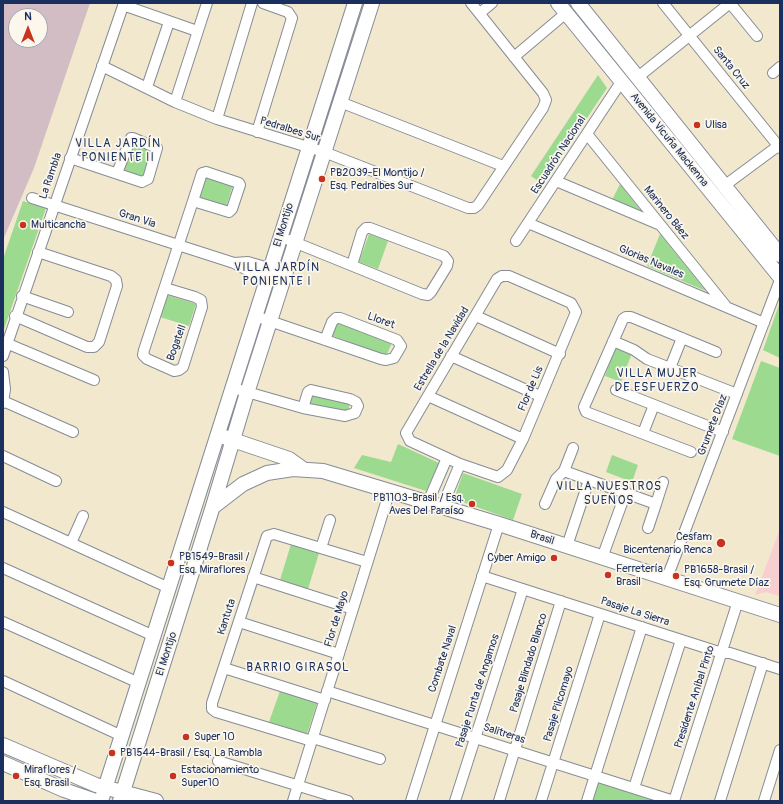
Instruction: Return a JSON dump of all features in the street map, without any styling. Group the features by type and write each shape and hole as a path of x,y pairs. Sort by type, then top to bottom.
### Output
{"street":[{"path":"175,102 197,30 207,3"},
{"path":"217,119 252,3"},
{"path":"257,132 292,20 292,15 288,12 263,3"},
{"name":"El Montijo","path":"103,794 170,588 280,236 355,3"},
{"name":"El Montijo","path":"121,797 213,506 232,440 372,3"},
{"path":"340,102 503,166 543,108 546,100 543,93 471,3"},
{"path":"480,13 492,3"},
{"name":"Avenida Vicuña Mackenna","path":"578,3 638,77 673,134 780,279"},
{"name":"Santa Cruz","path":"663,3 778,142"},
{"path":"638,77 730,3 757,36"},
{"path":"124,4 169,22 197,30"},
{"name":"La Rambla","path":"3,356 22,296 124,4"},
{"path":"514,57 562,8"},
{"name":"Avenida Vicuña Mackenna","path":"562,8 622,82 724,186 780,255"},
{"path":"147,87 169,22"},
{"path":"600,54 611,44"},
{"name":"Pedralbes Sur","path":"102,66 175,102 217,119 324,152 468,208 474,208 478,205 503,166"},
{"name":"Escuadrón Nacional","path":"516,241 622,82"},
{"name":"Marinero Báez","path":"587,134 727,307"},
{"path":"70,158 146,182 158,151 157,148 134,138 128,140 118,173"},
{"path":"724,186 778,142"},
{"name":"Bogatell","path":"165,288 201,300 202,307 183,367 174,371 147,360 143,355 202,173 206,172 239,182 240,185 234,203 229,212 193,201"},
{"path":"556,181 660,225"},
{"name":"Gran Via","path":"32,198 234,263 248,262 269,273 284,278"},
{"name":"Glorias Navales","path":"528,223 764,323"},
{"path":"280,236 422,294 428,295 447,266 448,261 444,256 370,228 366,228 362,232 352,265"},
{"path":"16,316 87,347 94,347 98,344 117,286 116,280 111,276 38,252"},
{"name":"Estrella de la Navidad","path":"447,458 410,441 406,436 407,429 497,279 502,276 509,276 571,303 576,309"},
{"name":"Grumete Díaz","path":"667,578 720,430 737,394 780,279"},
{"path":"22,296 68,312"},
{"name":"Flor de Lis","path":"460,464 494,476 502,476 507,470 523,440 540,396 560,354 576,316 576,309"},
{"name":"Lloret","path":"255,316 325,340 390,360 394,358 401,346 398,340 340,318 336,318 332,322 325,340"},
{"path":"476,316 560,354"},
{"path":"691,452 584,410 585,405 623,319 628,316 716,352"},
{"path":"670,368 682,338"},
{"path":"613,341 634,350 647,359 737,394"},
{"path":"6,343 94,380"},
{"path":"451,356 540,396"},
{"path":"3,372 5,389 3,402 72,432"},
{"path":"233,388 303,408 345,416 355,413 358,406 356,402 350,399 312,390 308,392 303,408"},
{"path":"616,390 720,430"},
{"path":"428,396 523,440"},
{"path":"643,434 654,405"},
{"name":"Brasil","path":"218,435 289,459 303,469"},
{"path":"545,504 556,479 564,471 572,448"},
{"path":"3,456 56,481"},
{"path":"428,502 447,458 460,464 442,507"},
{"name":"Brasil","path":"213,506 238,487 260,476 284,470 303,469 333,473 499,524 780,615"},
{"path":"564,471 656,504"},
{"path":"567,546 589,480"},
{"path":"648,528 663,482"},
{"name":"Flor de Mayo","path":"293,801 390,490"},
{"path":"602,558 626,492"},
{"name":"El Montijo","path":"185,538 196,521 213,506"},
{"path":"3,512 170,588"},
{"path":"71,543 83,516"},
{"path":"330,520 320,548 367,562"},
{"name":"Combate Naval","path":"410,801 499,524"},
{"name":"Kantuta","path":"312,739 216,712 212,709 212,704 266,538 269,535 274,534 320,548"},
{"path":"3,568 154,636"},
{"name":"Pasaje La Sierra","path":"482,576 682,640 722,652 730,652 780,669"},
{"path":"253,577 353,609"},
{"name":"Pasaje Punta de Angamos","path":"455,801 523,589"},
{"name":"Pasaje Blindado Blanco","path":"499,801 561,601"},
{"name":"Presidente Aníbal Pinto","path":"674,801 738,601"},
{"name":"Pasaje Pilcomayo","path":"541,801 600,614"},
{"path":"3,622 139,684"},
{"path":"239,622 339,654"},
{"path":"587,801 642,627"},
{"path":"634,788 682,640"},
{"path":"720,801 764,663"},
{"name":"Salitreras","path":"224,668 435,725 674,801"},
{"path":"3,681 122,736"},
{"path":"312,739 380,759"},
{"path":"3,745 52,767 103,794 156,801"},
{"path":"764,801 780,750"},
{"path":"218,761 348,801"},
{"path":"3,763 46,782 96,801"},
{"path":"46,782 52,767"}],"shaded area":[{"path":"3,3 90,3 34,168 3,240"},
{"path":"780,529 780,596 766,592 755,595"}],"green space":[{"path":"598,75 607,88 543,184 531,176"},
{"path":"131,142 153,150 144,178 122,171"},
{"path":"204,176 233,185 226,207 197,198"},
{"path":"620,184 645,216 612,200"},
{"path":"23,201 46,208 3,332 3,259"},
{"path":"369,234 388,241 378,269 359,262"},
{"path":"660,234 706,291 647,266"},
{"path":"167,295 196,304 189,326 160,317"},
{"path":"780,302 780,358 763,350"},
{"path":"337,321 392,343 386,356 331,335"},
{"path":"615,347 632,353 621,382 605,376"},
{"path":"761,361 780,368 780,456 732,439"},
{"path":"311,393 350,402 348,413 308,404"},
{"path":"398,444 439,463 426,491 354,468 362,455 391,462"},
{"path":"612,455 638,465 632,482 606,472"},
{"path":"463,473 522,494 513,520 454,499"},
{"path":"291,544 319,553 308,589 280,580"},
{"path":"280,691 317,703 307,734 269,722"},
{"path":"595,779 662,801 589,801"}],"place":[{"name":"Ulisa","path":"697,125"},
{"name":"PB2039-El Montijo / Esq. Pedralbes Sur","path":"322,179"},
{"name":"Multicancha","path":"23,225"},
{"name":"PB1103-Brasil / Esq. Aves Del Paraíso","path":"472,504"},
{"name":"Cesfam Bicentenario Renca","path":"721,543"},
{"name":"Cyber Amigo","path":"554,558"},
{"name":"PB1549-Brasil / Esq. Miraflores","path":"171,563"},
{"name":"Ferretería Brasil","path":"608,575"},
{"name":"PB1658-Brasil / Esq. Grumete Díaz","path":"676,576"},
{"name":"Super 10","path":"186,737"},
{"name":"PB1544-Brasil / Esq. La Rambla","path":"112,753"},
{"name":"Miraflores / Esq. Brasil","path":"16,776"},
{"name":"Estacionamiento Super10","path":"173,776"}],"district":[{"name":"VILLA JARDÍN PONIENTE II","path":"118,151"},
{"name":"VILLA JARDÍN PONIENTE I","path":"277,275"},
{"name":"VILLA MUJER DE ESFUERZO","path":"657,381"},
{"name":"VILLA NUESTROS SUEÑOS","path":"609,494"},
{"name":"BARRIO GIRASOL","path":"298,668"}]}
